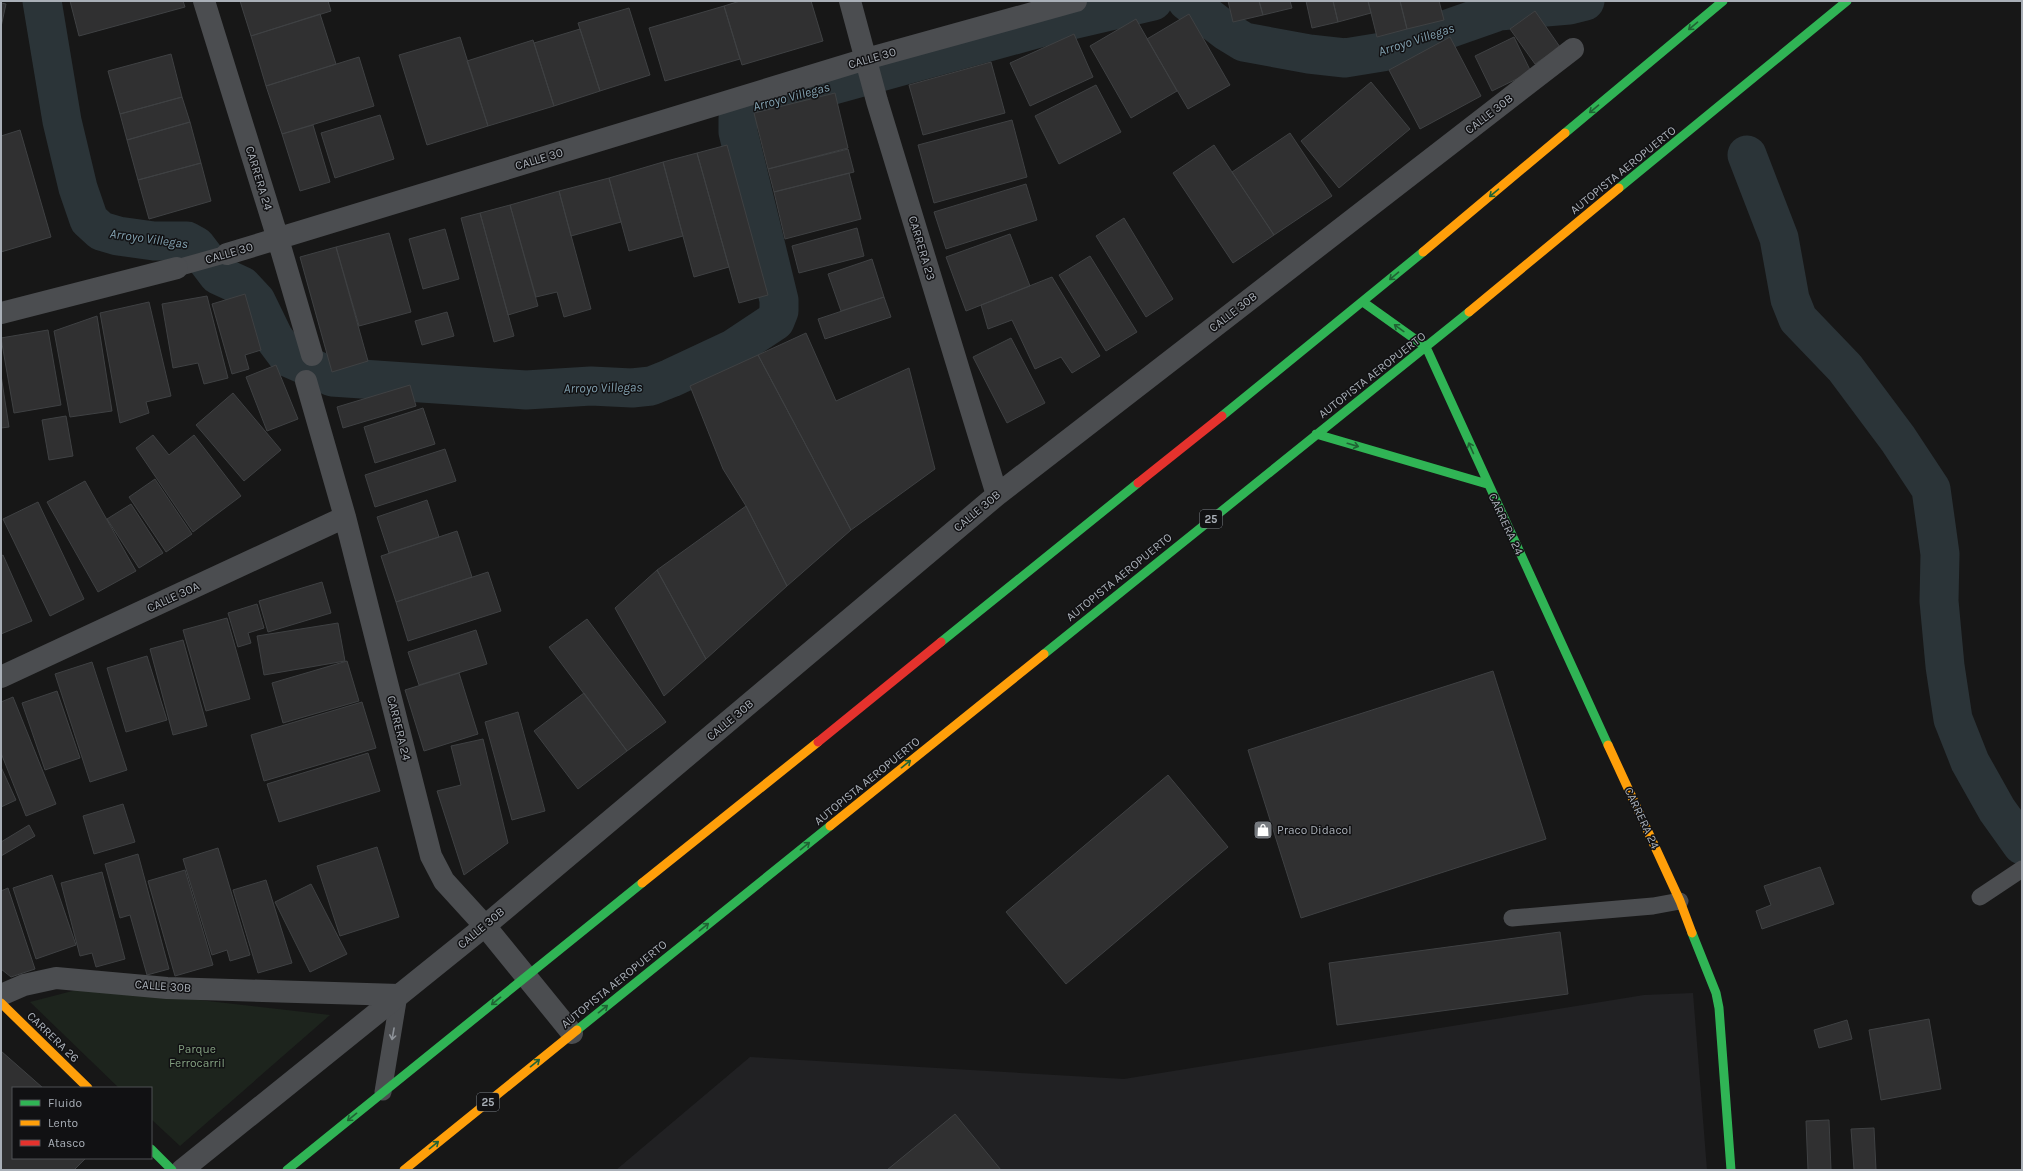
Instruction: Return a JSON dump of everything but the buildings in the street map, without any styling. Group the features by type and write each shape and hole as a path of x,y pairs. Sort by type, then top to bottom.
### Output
{"main road":[{"path":"286,1170 1363,302 1723,1"},
{"name":"AUTOPISTA AEROPUERTO","path":"404,1170 1316,434 1426,348 1847,1"},
{"name":"CARRERA 24","path":"1363,302 1426,348 1487,484 1680,901 1716,993 1719,1008 1731,1170"},
{"name":"CARRERA 24","path":"1316,434 1487,484"},
{"name":"CARRERA 26","path":"1,1002 87,1087"},
{"path":"152,1151 172,1170"}],"street":[{"name":"CARRERA 24","path":"204,1 278,239 312,355"},
{"name":"CARRERA 23","path":"850,1 877,101 997,494"},
{"name":"CALLE 30","path":"227,254 1076,1"},
{"name":"CALLE 30B","path":"182,1170 485,926 997,494 1573,49"},
{"name":"CALLE 30","path":"1,313 177,268"},
{"name":"CARRERA 24","path":"306,381 345,517 431,856 444,881 485,926 572,1033"},
{"name":"CALLE 30A","path":"1,677 345,517"},
{"name":"CALLE 30B","path":"1,995 24,985 56,978 167,988 399,995"}],"lane":[{"name":"CALLE 30","path":"177,268 227,254"},
{"path":"1980,896 2022,869"},
{"path":"1512,918 1653,906 1680,901"},
{"path":"383,1092 399,995"}],"shaded area":[{"path":"1693,993 1707,1170 616,1170 750,1057 1124,1079 1644,995"}],"green space":[{"name":"Parque Ferrocarril","path":"80,989 164,996 330,1015 180,1146 152,1120 152,1087 118,1087 30,1002"}],"waterway":[{"name":"Arroyo Villegas","path":"42,1 62,121 78,188 89,220 101,231 118,236 154,241 187,241 196,246 218,275 242,286 256,301 274,338 289,358 332,377 526,390 591,386 632,388 651,386 733,349 775,321 779,311 779,300 738,132 738,118 747,109 1050,25 1153,1"},
{"name":"Arroyo Villegas","path":"1187,1 1226,31 1244,42 1309,54 1345,58 1382,52 1499,11 1569,5 1585,1"},
{"path":"1747,155 1779,238 1790,299 1798,319 1845,368 1898,439 1931,489 1940,554 1939,601 1945,666 1953,719 1970,762 1997,810 2022,845"}],"traffic: fast":[{"path":"1565,133 1723,1"},
{"path":"1619,188 1847,1"},
{"path":"1222,416 1423,252"},
{"path":"1363,302 1426,347 1608,745"},
{"path":"1044,654 1469,312"},
{"path":"1316,434 1487,484"},
{"path":"941,642 1138,483"},
{"path":"577,1030 830,826"},
{"path":"287,1170 642,883"},
{"path":"1692,933 1716,993 1719,1008 1731,1170"},
{"path":"152,1150 172,1170"}],"traffic: slow":[{"path":"1423,252 1565,133"},
{"path":"1469,312 1619,188"},
{"path":"830,826 1044,654"},
{"path":"642,883 818,742"},
{"path":"1608,745 1680,901 1692,933"},
{"path":"1,1003 87,1087"},
{"path":"404,1170 577,1030"}],"traffic: jam":[{"path":"1138,483 1222,416"},
{"path":"818,742 941,642"}],"place":[{"name":"Praco Didacol","path":"1263,830"}]}
